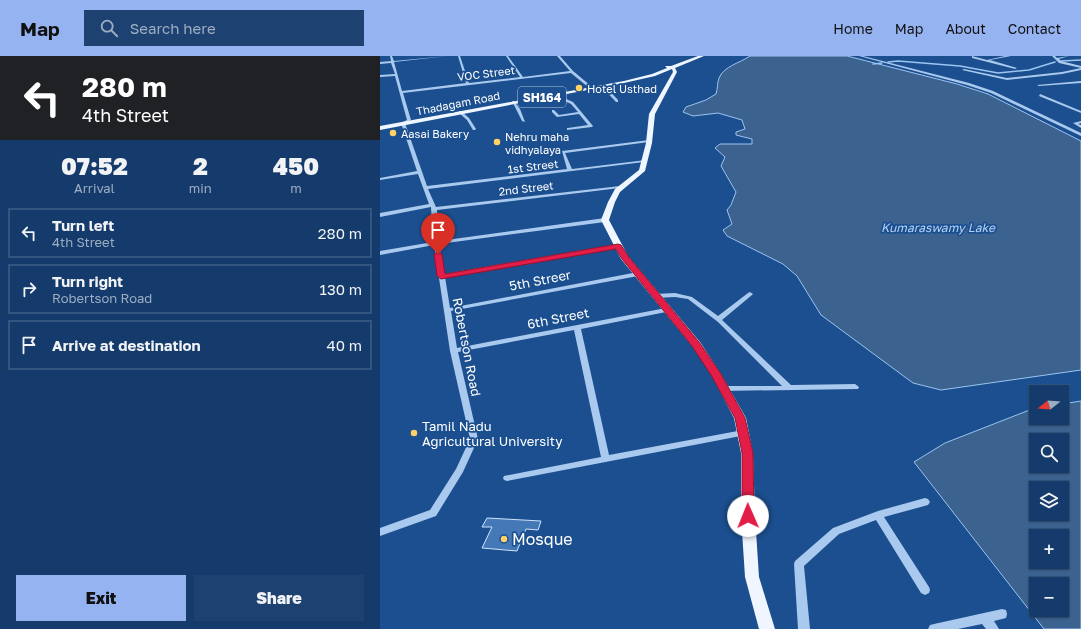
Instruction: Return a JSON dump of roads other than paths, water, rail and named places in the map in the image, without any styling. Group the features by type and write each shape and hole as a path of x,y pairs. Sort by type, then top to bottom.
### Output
{"main road":[{"name":"Thadagam Road","path":"406,122 638,77 670,68 696,56"},
{"name":"Thadagam Road","path":"380,126 644,78 702,56"},
{"path":"670,68 675,72 652,114 649,141 642,170 620,187 611,199 605,220 624,257 666,310 696,344 740,418 747,453 748,516 752,578 767,629"}],"street":[{"name":"Robertson Road","path":"380,532 433,513 460,470 474,439 454,351 436,243 433,207 425,188 406,122 401,92 391,56"},
{"path":"380,63 447,56"},
{"path":"460,56 468,84"},
{"path":"507,56 522,78"},
{"path":"558,56 572,72 589,86"},
{"path":"860,56 968,84 992,92 1081,135"},
{"path":"986,60 1010,56"},
{"path":"1053,56 1060,62 1081,68"},
{"path":"1056,59 1063,56 1068,56"},
{"path":"973,57 1016,68"},
{"path":"964,70 1007,79 1062,73 1081,68"},
{"name":"VOC Street","path":"401,92 572,72"},
{"path":"380,76 396,75"},
{"path":"1039,85 1081,82"},
{"path":"1072,83 1081,86"},
{"path":"603,86 617,101"},
{"path":"555,95 572,103 591,126 568,129"},
{"path":"1040,95 1081,112"},
{"path":"513,102 524,121"},
{"path":"553,111 558,116 581,113"},
{"path":"460,112 468,119 474,129"},
{"path":"1081,122 1075,124 1081,127"},
{"path":"570,170 563,152 649,141"},
{"name":"1st Street","path":"425,188 644,161"},
{"path":"380,179 420,172"},
{"name":"2nd Street","path":"380,215 433,207 620,187"},
{"path":"380,253 436,243 605,220"},
{"path":"441,276 618,246"},
{"name":"5th Streer","path":"448,310 638,274"},
{"path":"718,320 750,294"},
{"path":"655,296 675,295 690,298 718,320 789,388"},
{"name":"6th Street","path":"454,351 666,310"},
{"path":"577,327 606,460"},
{"path":"724,389 855,387"},
{"path":"508,478 743,434"},
{"path":"804,629 799,564 836,531 878,515 925,502"},
{"path":"878,515 925,590"},
{"path":"934,629 1002,614"},
{"path":"984,618 993,629"}],"water":[{"name":"Kumaraswamy Lake","path":"750,56 847,56 957,84 988,94 1081,141 1081,370 941,390 913,383 821,315 797,276 783,264 727,236 723,230 732,224 727,210 731,205 736,192 721,166 725,157 715,148 720,144 752,144 752,139 736,135 736,132 745,129 742,120 718,113 693,116 683,112 686,107 706,100 716,94 718,80 721,74 728,68"},
{"path":"1081,401 1081,629 1044,629 1035,617 1069,617 1069,577 1029,577 1029,610 914,462 945,443 1029,411 1029,425 1069,425 1069,403"}],"waterway":[{"path":"1061,61 1081,60"},
{"path":"888,62 898,61 960,66 998,73 1029,70 1055,62"},
{"path":"873,64 882,63"}],"place":[{"name":"Hotel Usthad","path":"579,88"},
{"name":"Aasai Bakery","path":"393,133"},
{"name":"Nehru maha vidhyalaya","path":"497,142"},
{"name":"Tamil Nadu Agricultural University","path":"414,433"},
{"name":"Mosque","path":"504,539"}]}
